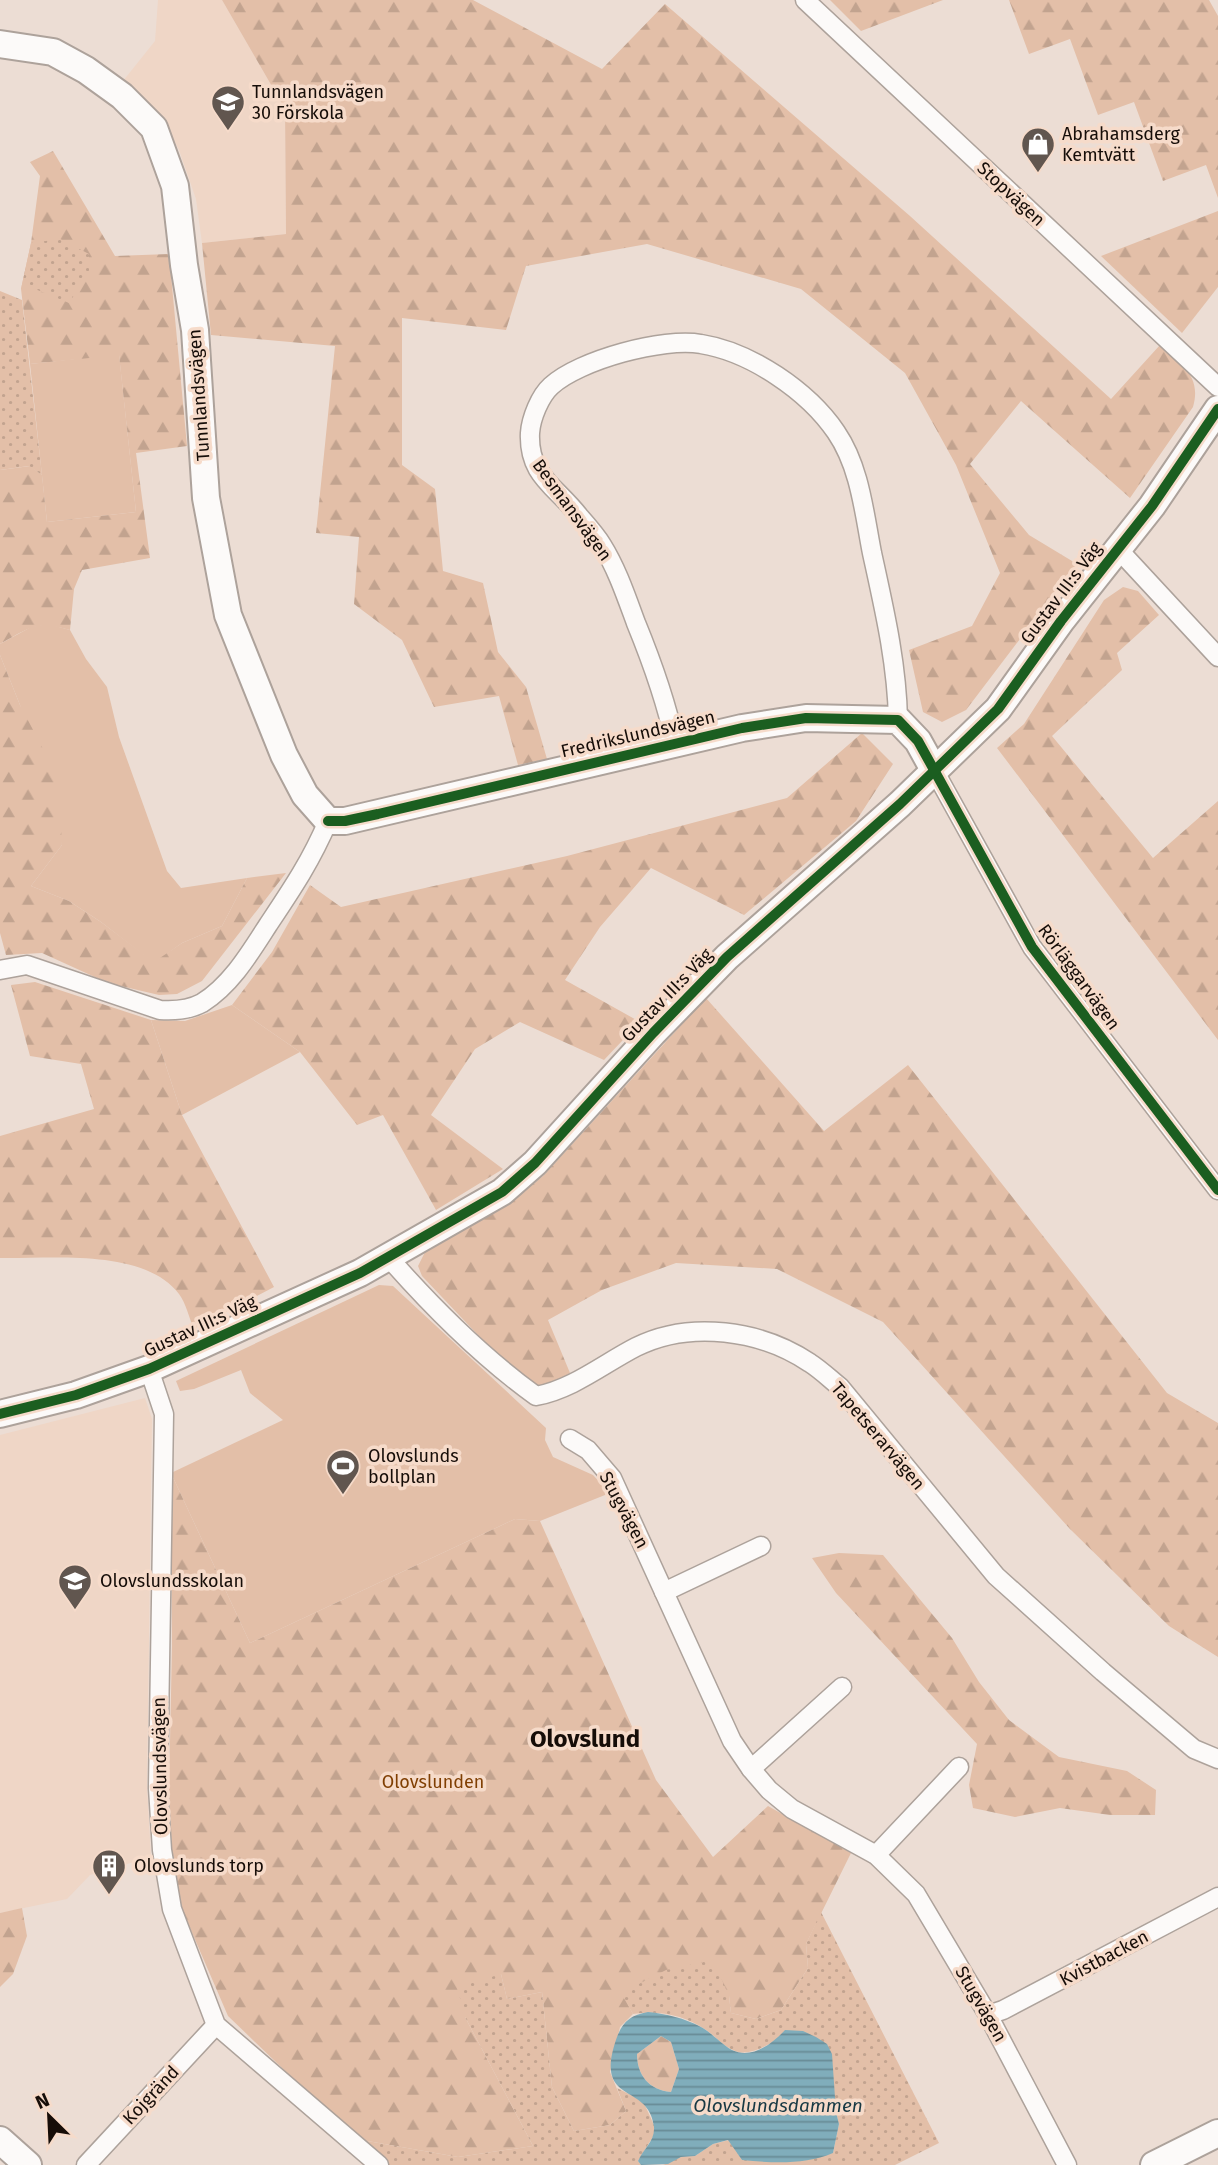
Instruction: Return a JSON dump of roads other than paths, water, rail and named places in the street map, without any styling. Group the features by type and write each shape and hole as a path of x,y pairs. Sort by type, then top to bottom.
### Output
{"street":[{"name":"Stopvägen","path":"805,0 1218,387"},
{"name":"Tunnlandsvägen","path":"0,44 54,52 86,70 122,96 154,128 175,186 195,330 206,498 228,615 284,755 305,795 328,821"},
{"name":"Besmansvägen","path":"675,743 667,707 618,576 601,544 573,508 547,482 531,459 530,431 536,409 550,387 569,374 611,356 677,343 701,344 754,363 777,376 810,401 837,433 857,478 893,651 898,684 898,720"},
{"name":"Gustav III:s Väg","path":"0,1414 76,1395 149,1369 389,1258 502,1192 535,1163 653,1033 727,957 900,804 998,709 1060,621 1152,506 1218,409"},
{"path":"1117,548 1218,657"},
{"name":"Fredrikslundsvägen","path":"328,821 345,821 378,814 742,728 806,718 898,720"},
{"path":"898,720 918,741 934,770"},
{"name":"Rörläggarvägen","path":"934,770 1032,947 1218,1190"},
{"path":"0,970 27,965 160,1010 179,1011 201,1003 225,984 246,959 312,859 328,821"},
{"name":"Tapetserarvägen","path":"389,1258 418,1291 488,1357 536,1396 556,1392 639,1345 685,1332 740,1334 789,1351 811,1363 840,1387 996,1576 1194,1749 1218,1759"},
{"name":"Olovslundsvägen","path":"149,1369 164,1413 158,1788 162,1850 172,1909 216,2025 379,2165"},
{"name":"Stugvägen","path":"570,1438 588,1451 611,1478 732,1741 751,1769 769,1790 792,1809 876,1855 916,1894 988,2015 1067,2165"},
{"path":"664,1592 761,1546"},
{"path":"751,1769 842,1687"},
{"path":"876,1855 959,1767"},
{"name":"Kvistbacken","path":"988,2015 1086,1968 1218,1897"},
{"name":"Kojgränd","path":"86,2165 216,2025"},
{"path":"1156,2165 1218,2133"},
{"path":"0,2140 28,2165"}],"water":[{"name":"Olovslundsdammen","path":"642,2013 662,2014 688,2021 740,2053 762,2049 785,2030 803,2031 827,2044 832,2054 839,2124 833,2153 800,2161 742,2160 728,2140 713,2144 695,2156 681,2157 668,2164 641,2165 638,2161 651,2141 654,2127 650,2113 643,2103 616,2084 611,2059 622,2027 632,2017","holes":["661,2036 671,2042 679,2069 671,2092 656,2088 646,2080 639,2069 637,2054"]}],"place":[{"name":"Tunnlandsvägen 30 Förskola","path":"228,132"},
{"name":"Abrahamsderg Kemtvätt","path":"1038,174"},
{"name":"Olovslunds bollplan","path":"343,1496"},
{"name":"Olovslundsskolan","path":"75,1611"},
{"name":"Olovslunds torp","path":"109,1896"}],"district":[{"name":"Olovslund","path":"585,1739"}],"park label":[{"name":"Olovslunden","path":"433,1782"}]}
